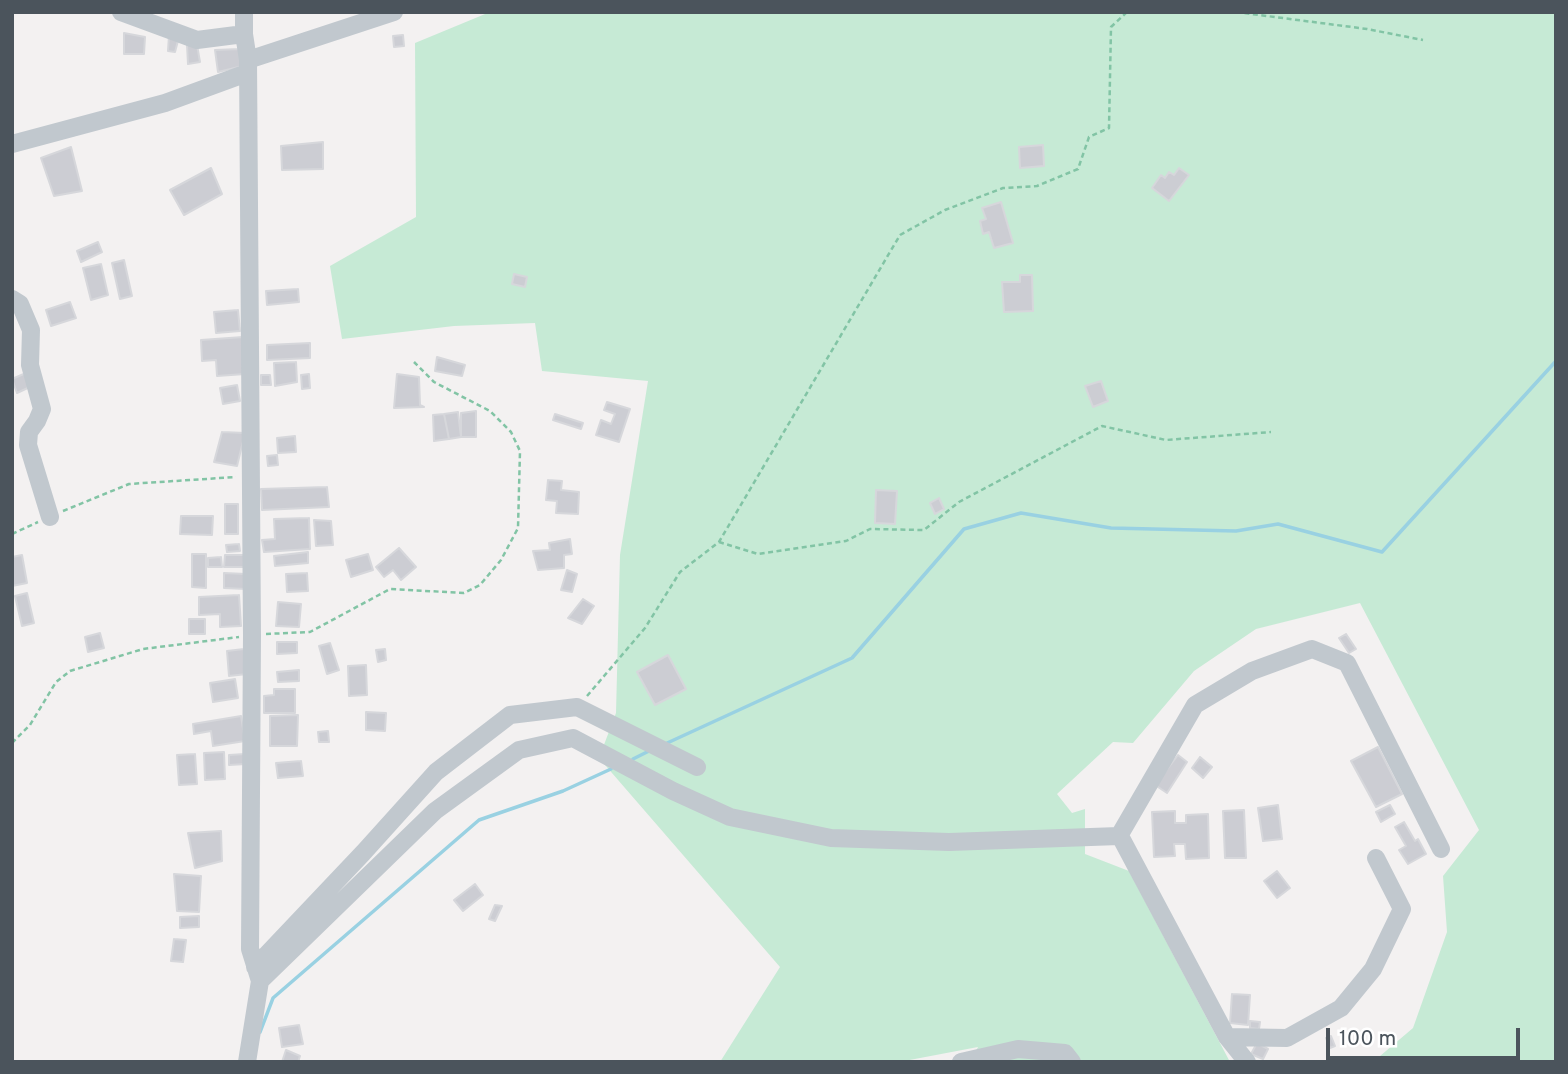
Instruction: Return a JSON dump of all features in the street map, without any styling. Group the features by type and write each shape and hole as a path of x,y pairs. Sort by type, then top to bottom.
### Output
{"street":[{"path":"121,12 197,40 244,34"},
{"path":"244,12 247,67 252,635 250,949 257,974 247,1061"},
{"path":"12,144 166,103 247,67 394,12"},
{"path":"12,299 20,304 30,330 30,365 42,409 29,432 27,445 50,517"},
{"path":"1120,836 1195,705 1252,671 1312,649 1347,663 1441,849"},
{"path":"257,974 436,772 510,715 577,707 697,766"},
{"path":"257,974 435,811 519,750 573,738 673,791 730,817 831,838 949,842 1120,836"},
{"path":"1120,836 1227,1037 1247,1062"},
{"path":"1227,1037 1287,1038 1341,1008 1373,969 1402,909 1376,858"},
{"path":"961,1062 1018,1049 1065,1053 1072,1062"}],"path":[{"path":"577,707 645,628 680,572 719,542 900,235 945,210 1003,188 1037,186 1078,169 1089,137 1109,128 1111,27 1127,12"},
{"path":"1237,12 1367,29 1423,40"},
{"path":"12,743 30,725 56,682 71,671 143,649 252,635 310,632 390,589 464,593 480,585 501,560 518,528 520,451 511,432 490,411 434,382 414,362"},
{"path":"719,542 758,554 846,541 870,529 924,530 959,502 1102,426 1166,440 1271,432"},
{"path":"12,534 129,484 250,476"}],"green space":[{"path":"490,12 1556,12 1556,1062 1373,1062 1413,1028 1447,932 1443,876 1479,830 1360,603 1256,629 1194,671 1133,743 1113,742 1057,794 1072,813 1085,809 1085,854 1129,871 1230,1062 970,1062 978,1047 899,1062 720,1062 780,967 599,758 616,713 620,555 648,381 542,371 535,323 454,326 342,339 330,266 416,217 415,43"}],"building":[{"path":"124,33 145,37 144,54 124,54"},
{"path":"169,35 179,37 175,52 168,51"},
{"path":"403,35 404,46 394,47 393,36"},
{"path":"187,45 197,45 200,62 188,64"},
{"path":"240,49 243,66 218,72 215,50"},
{"path":"323,142 323,169 282,170 281,146"},
{"path":"1043,145 1044,166 1020,168 1019,147"},
{"path":"71,147 82,191 54,196 41,158"},
{"path":"211,168 222,194 184,215 170,190"},
{"path":"1179,168 1189,175 1169,201 1152,188 1161,175 1165,178 1169,172 1174,175"},
{"path":"1001,202 1013,243 994,248 989,232 983,234 980,221 986,219 982,208"},
{"path":"98,242 102,252 81,262 77,251"},
{"path":"124,260 132,296 120,299 112,263"},
{"path":"101,264 108,295 91,300 83,268"},
{"path":"514,274 527,277 525,287 512,284"},
{"path":"1020,275 1032,275 1033,311 1004,312 1002,282 1020,282"},
{"path":"298,289 299,302 267,305 266,291"},
{"path":"70,302 76,318 51,326 46,310"},
{"path":"238,310 240,331 216,333 214,312"},
{"path":"243,337 245,374 217,376 216,360 202,361 201,340"},
{"path":"310,343 310,358 267,360 267,345"},
{"path":"437,357 465,365 462,376 435,371"},
{"path":"296,362 297,382 275,386 274,363"},
{"path":"26,373 32,386 17,393 12,379"},
{"path":"309,374 310,388 302,389 301,375"},
{"path":"397,374 419,377 420,405 424,407 394,408"},
{"path":"261,375 270,375 271,385 261,385"},
{"path":"1101,381 1108,401 1093,407 1085,386"},
{"path":"237,385 240,401 223,404 220,388"},
{"path":"607,402 630,409 619,442 596,435 601,420 611,424 615,414 604,410"},
{"path":"476,411 476,437 461,437 461,413"},
{"path":"458,412 461,437 449,439 444,414"},
{"path":"444,414 449,439 434,441 433,415"},
{"path":"555,414 583,423 581,429 553,420"},
{"path":"222,432 245,433 237,466 214,462"},
{"path":"295,436 296,452 278,453 277,438"},
{"path":"277,455 278,465 268,466 267,456"},
{"path":"548,480 562,481 561,490 579,492 578,514 556,513 557,501 546,500"},
{"path":"327,487 329,507 262,510 261,489"},
{"path":"876,490 897,491 895,524 875,523"},
{"path":"939,498 944,509 935,514 930,503"},
{"path":"225,504 238,504 238,534 225,534"},
{"path":"181,516 213,516 212,535 180,534"},
{"path":"309,518 310,549 264,552 262,540 275,539 274,519"},
{"path":"314,520 331,521 333,545 316,546"},
{"path":"570,539 572,554 564,555 564,568 538,570 533,551 550,550 549,543"},
{"path":"239,544 240,551 227,552 226,545"},
{"path":"399,548 416,567 401,580 393,570 384,577 376,567"},
{"path":"308,552 308,563 275,566 274,556"},
{"path":"192,554 206,554 206,588 192,587"},
{"path":"368,554 373,570 351,577 346,560"},
{"path":"22,555 27,583 12,586 12,557"},
{"path":"225,555 246,555 246,567 224,567"},
{"path":"221,557 222,567 208,567 208,558"},
{"path":"567,570 577,574 572,592 561,590"},
{"path":"224,573 246,574 246,589 224,588"},
{"path":"307,573 308,591 287,592 286,574"},
{"path":"27,593 34,623 22,626 15,596"},
{"path":"239,595 241,626 220,627 220,614 199,615 199,597"},
{"path":"583,599 594,606 582,624 568,618"},
{"path":"278,602 301,604 299,627 276,626"},
{"path":"189,619 205,619 205,634 189,634"},
{"path":"100,633 104,648 88,652 85,637"},
{"path":"1346,634 1356,649 1349,653 1339,638"},
{"path":"277,642 297,642 297,653 277,654"},
{"path":"330,643 339,670 327,674 319,646"},
{"path":"244,649 247,674 229,676 227,651"},
{"path":"385,649 386,660 378,662 376,650"},
{"path":"668,655 686,689 655,705 637,672"},
{"path":"366,665 367,695 349,696 348,666"},
{"path":"299,670 299,681 278,682 277,672"},
{"path":"235,679 238,698 213,702 210,683"},
{"path":"274,689 295,689 295,713 264,713 264,696 274,695"},
{"path":"366,712 386,713 385,731 366,730"},
{"path":"298,715 297,746 270,746 270,716"},
{"path":"241,716 245,741 213,746 211,731 194,734 193,724"},
{"path":"328,731 329,742 319,742 318,732"},
{"path":"1378,747 1402,794 1376,807 1351,761"},
{"path":"224,752 225,779 205,780 204,753"},
{"path":"195,754 197,784 179,785 177,755"},
{"path":"245,754 246,764 229,765 229,755"},
{"path":"1178,755 1187,762 1167,793 1155,785"},
{"path":"1200,757 1212,767 1203,778 1192,768"},
{"path":"301,761 303,776 278,778 276,763"},
{"path":"1278,805 1282,839 1263,841 1258,808"},
{"path":"1390,805 1395,814 1381,822 1376,812"},
{"path":"1244,810 1246,858 1225,858 1223,811"},
{"path":"1175,811 1175,823 1186,823 1186,815 1208,814 1209,858 1186,859 1185,844 1174,844 1175,856 1154,857 1152,812"},
{"path":"1404,822 1426,854 1408,864 1399,850 1406,846 1395,827"},
{"path":"221,831 222,861 195,868 188,833"},
{"path":"1277,871 1290,888 1277,898 1264,881"},
{"path":"174,874 201,876 199,912 177,911"},
{"path":"475,884 483,895 463,911 454,900"},
{"path":"495,905 502,906 495,921 489,919"},
{"path":"199,916 199,927 180,928 180,917"},
{"path":"174,939 186,940 183,962 171,961"},
{"path":"1232,994 1250,995 1248,1025 1230,1023"},
{"path":"1250,1021 1260,1022 1259,1029 1250,1028"},
{"path":"299,1025 303,1044 282,1047 279,1028"},
{"path":"1331,1036 1335,1046 1330,1048 1326,1038"},
{"path":"1257,1043 1268,1049 1263,1059 1251,1054"},
{"path":"286,1050 300,1056 298,1062 282,1062"}],"waterway":[{"path":"665,744 852,658 964,529 1021,513 1111,528 1236,531 1278,524 1382,552 1556,361"},
{"path":"633,759 651,750"},
{"path":"260,1032 273,998 479,820 563,791 611,769"}]}
